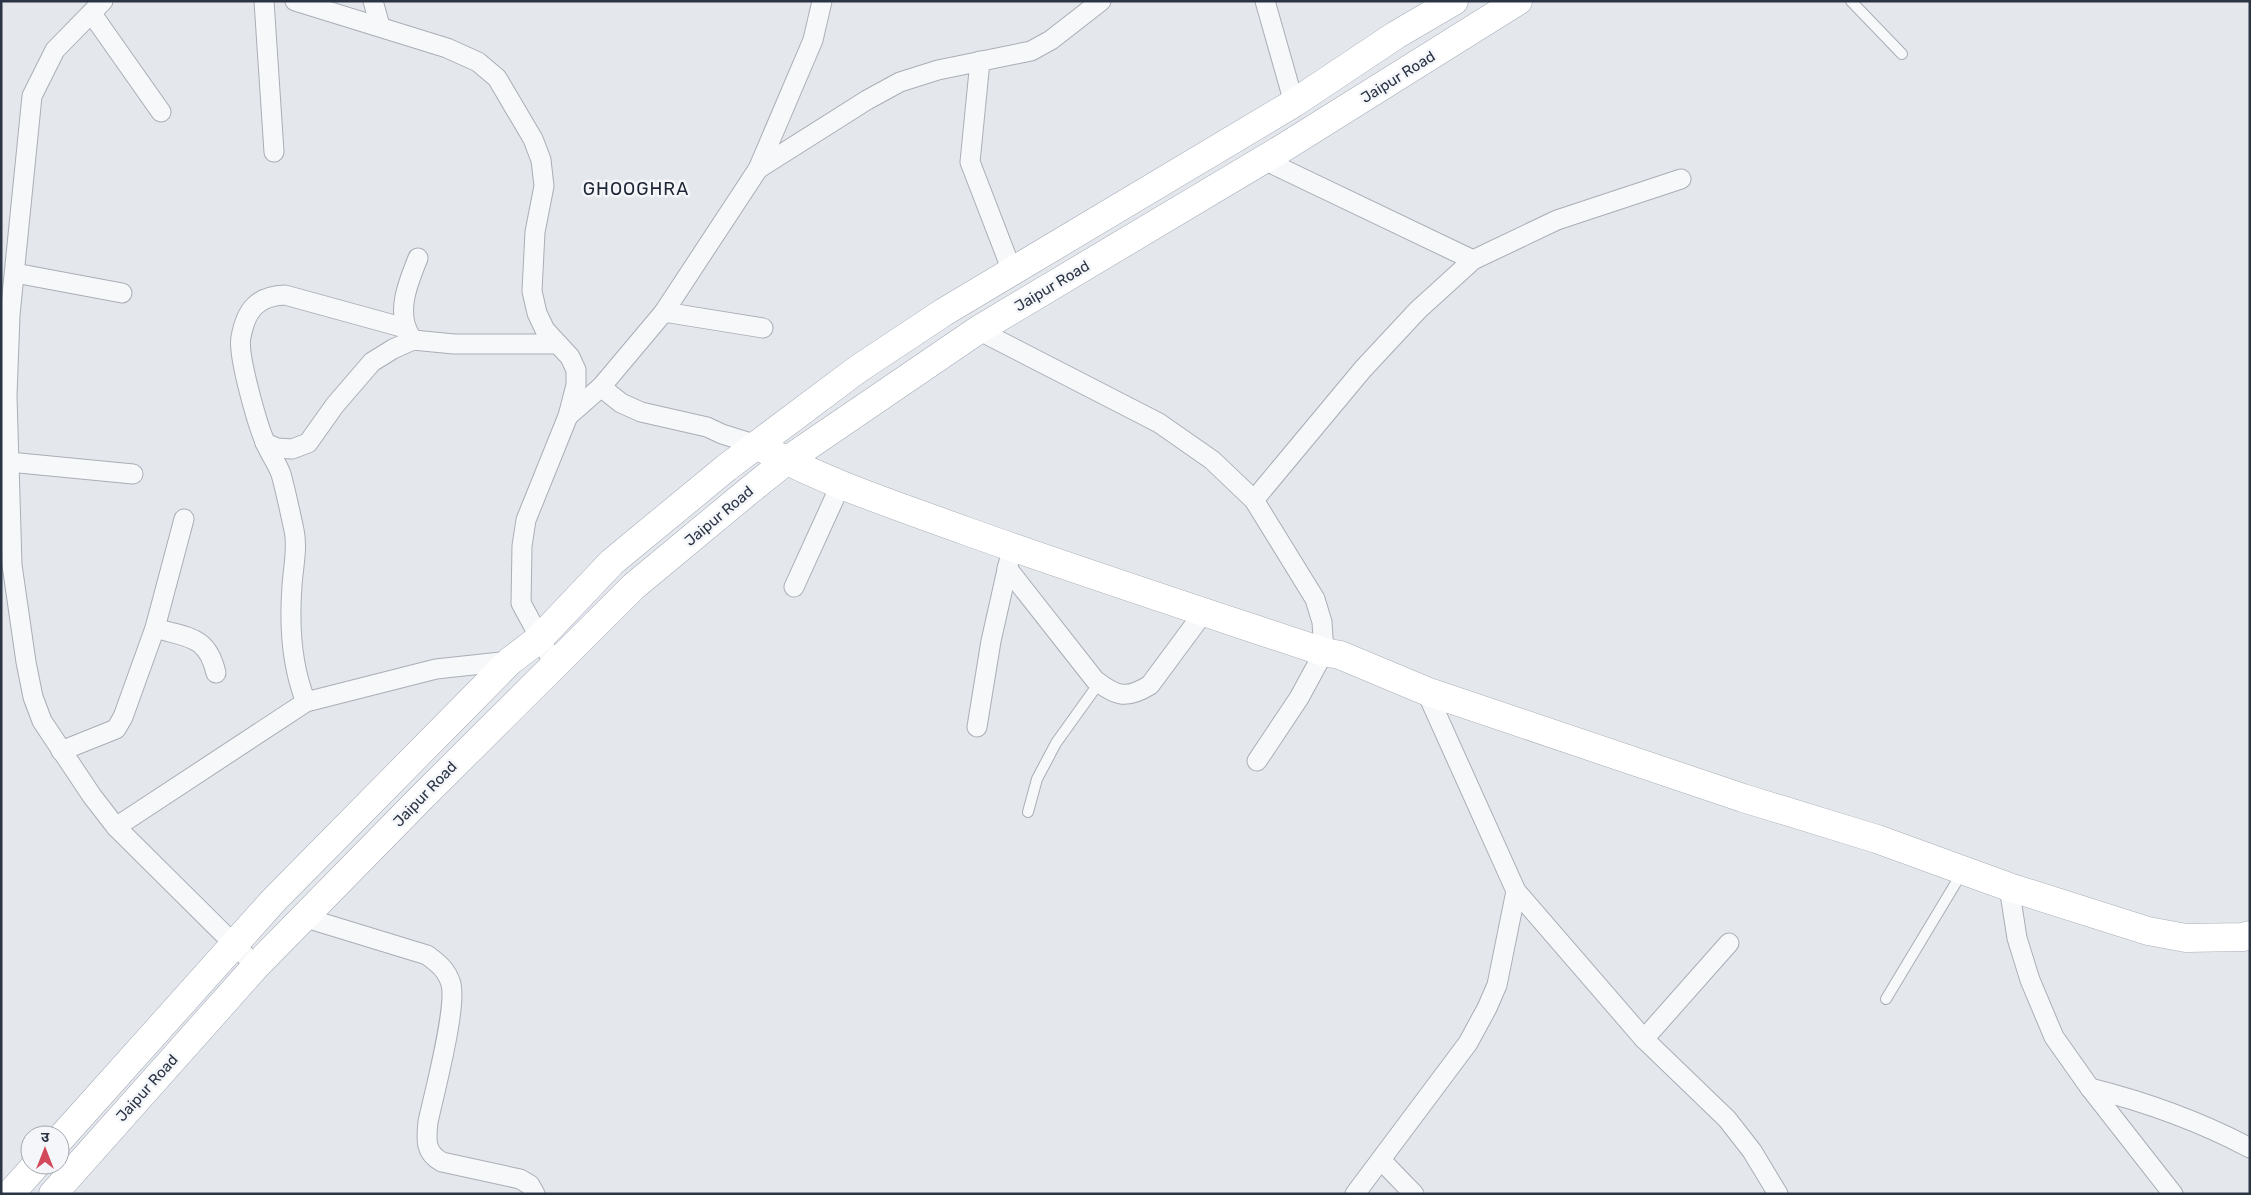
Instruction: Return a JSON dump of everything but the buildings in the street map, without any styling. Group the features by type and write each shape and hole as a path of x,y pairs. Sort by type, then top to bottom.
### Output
{"main road":[{"name":"Jaipur Road","path":"53,1194 256,966 306,918 554,664 634,586 786,461 978,330 1274,154 1518,1"},
{"name":"Jaipur Road","path":"70,1128 274,900 510,661 539,639 612,562 757,445 858,369 944,312 1294,103 1448,2"},
{"path":"1265,120 1274,154"},
{"path":"757,445 786,461 840,486 1010,558 1204,612 1324,652 1340,655 1426,691 1964,870 2009,887 2148,930 2186,938 2243,937 2250,935"},
{"path":"10,1194 27,1175"}],"street":[{"path":"264,1 274,152"},
{"path":"296,1 447,48 478,62 497,78 533,139 541,160 544,186 534,232 532,291 537,312 545,330 570,357 576,370 576,385 568,416 526,520 522,546 521,603 554,664"},
{"path":"373,1 380,26"},
{"path":"568,416 600,387 664,312 758,169 813,40 822,1"},
{"path":"758,169 867,100 900,82 938,70 1031,51 1051,40 1101,1"},
{"path":"1265,1 1294,103"},
{"path":"161,112 97,8 54,50 32,96 10,315 7,387 12,565 26,662 33,697 42,721 61,751 116,827 256,966"},
{"path":"980,61 970,162 1012,271"},
{"path":"1274,154 1473,260"},
{"path":"1254,500 1364,369 1418,310 1473,260 1557,220 1681,179"},
{"path":"409,334 403,314 406,289 418,258"},
{"path":"15,273 122,293"},
{"path":"306,702 292,652 290,616 295,536 281,474 265,442 241,358 240,339 248,315 260,300 270,296 285,295 409,334 454,344 558,344"},
{"path":"664,312 764,328"},
{"path":"978,330 1159,423 1212,460 1254,500 1315,599 1322,622 1324,652 1299,698 1257,761"},
{"path":"265,442 277,448 292,449 308,443 335,405 372,362 393,348 409,334"},
{"path":"600,387 621,403 641,412 707,426 722,434 757,445"},
{"path":"9,462 133,474"},
{"path":"794,587 840,486"},
{"path":"61,751 116,729 123,717 155,628 184,519"},
{"path":"1010,558 1098,683 1113,693 1127,695 1139,692 1150,685 1204,612"},
{"path":"976,728 991,641 1010,558"},
{"path":"155,628 205,646 212,656 216,673"},
{"path":"116,827 306,702 436,669 510,661"},
{"path":"1426,691 1516,891 1644,1039 1727,1119 1752,1151 1778,1194"},
{"path":"2009,887 2017,938 2030,980 2054,1037 2090,1088 2173,1194"},
{"path":"1355,1194 1468,1043 1487,1008 1497,985 1516,891"},
{"path":"306,918 427,955 443,967 451,985 451,1009 428,1122 426,1138 428,1150 433,1158 442,1162 520,1180 530,1185 535,1194"},
{"path":"1644,1039 1729,943"},
{"path":"2090,1088 2147,1104 2190,1120 2250,1148"},
{"path":"1381,1160 1414,1194"}],"lane":[{"path":"1851,1 1902,54"},
{"path":"1028,812 1037,779 1052,750 1098,683"},
{"path":"1886,999 1964,870"}],"district":[{"name":"GHOOGHRA","path":"636,189"}]}
